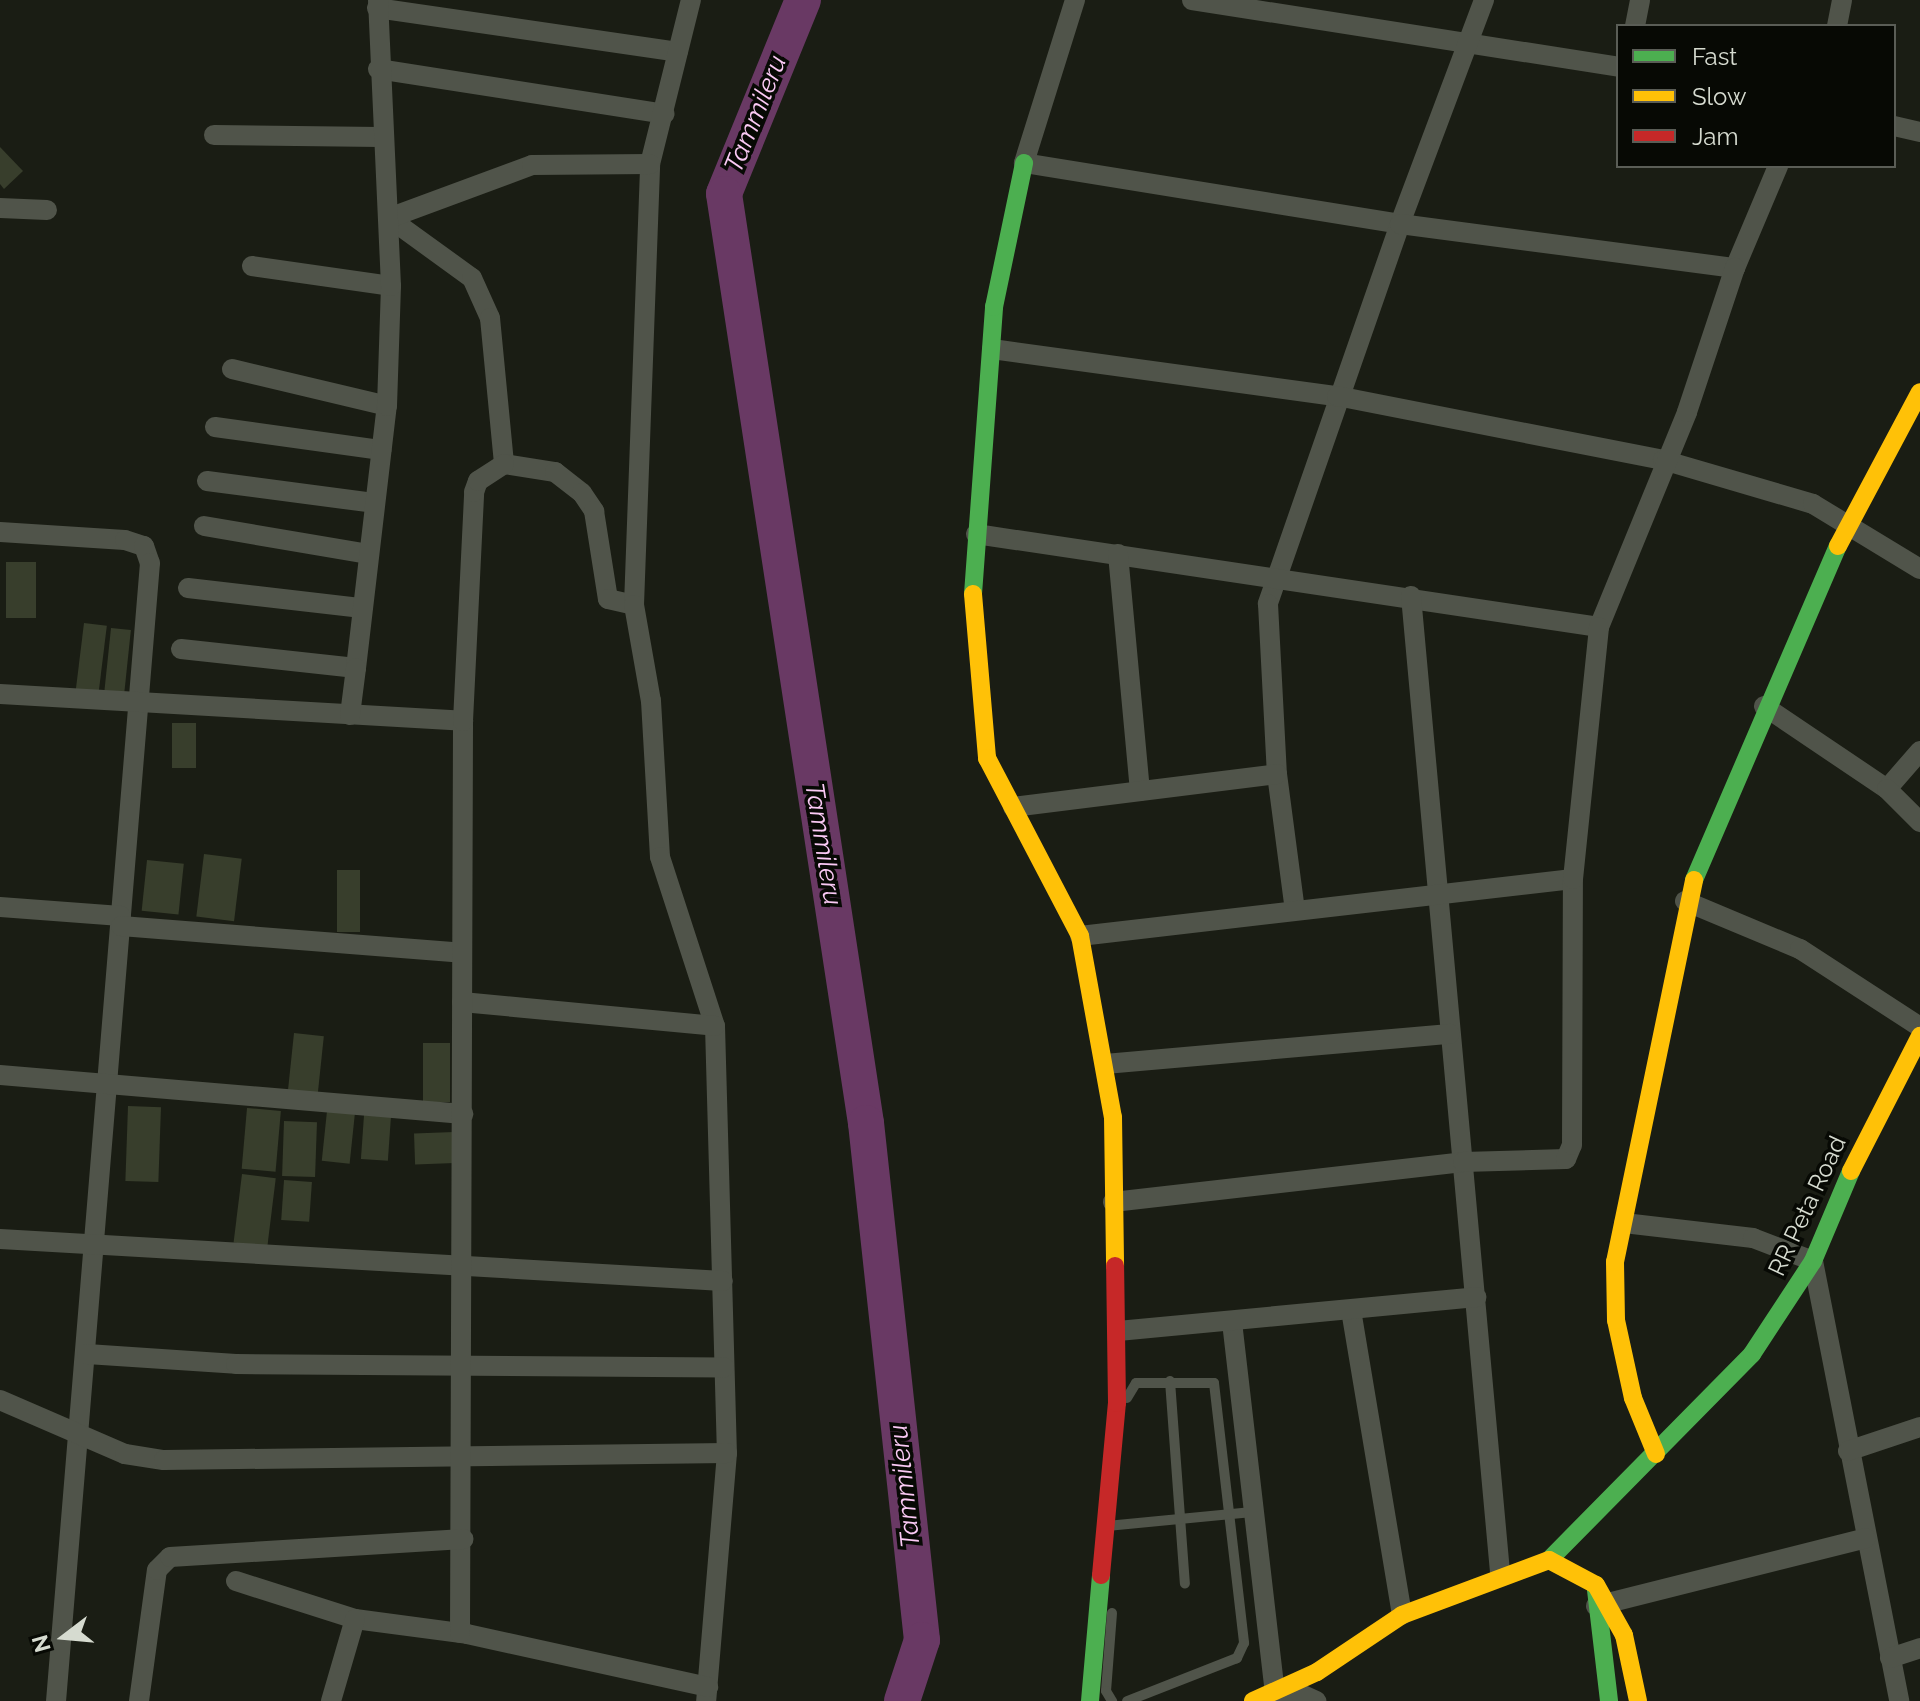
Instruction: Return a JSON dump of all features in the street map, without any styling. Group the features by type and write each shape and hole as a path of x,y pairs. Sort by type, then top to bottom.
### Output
{"street":[{"path":"236,1581 355,1619 460,1633 707,1694 727,1453 715,1026 660,857 651,701 634,605 650,164 691,0"},
{"path":"1075,0 1024,163 992,349 976,534 980,736 1080,936 1105,1064 1118,1331 1112,1526 1090,1701"},
{"path":"1192,0 1472,40 1616,67"},
{"path":"1295,910 1277,774 1268,604 1274,576 1337,396 1472,40 1484,0"},
{"path":"1635,24 1640,0"},
{"path":"1837,24 1842,0"},
{"path":"350,715 360,608 387,406 391,286 389,218 380,137 378,4 678,52"},
{"path":"378,69 664,114"},
{"path":"1896,126 1920,132"},
{"path":"214,135 380,137"},
{"path":"1024,163 1400,224 1735,268"},
{"path":"389,218 532,165 650,164"},
{"path":"1113,1202 1463,1162 1556,1163 1572,1145 1573,879 1599,627 1735,268 1777,168"},
{"path":"0,208 47,210"},
{"path":"389,218 472,278 490,318 504,464"},
{"path":"252,266 391,286"},
{"path":"992,349 1337,396 1551,443 1663,460 1813,504 1847,528 1920,569"},
{"path":"232,369 387,406"},
{"path":"1656,1454 1633,1398 1616,1320 1624,1223 1685,901 1764,706 1847,528 1920,392"},
{"path":"215,427 381,450"},
{"path":"460,1633 463,1539 463,721 474,492 478,481 504,464 555,472 582,493 594,511 608,599 634,605"},
{"path":"207,481 374,503"},
{"path":"204,526 368,554"},
{"path":"0,532 144,546 150,563 56,1701"},
{"path":"976,534 1411,596 1599,627"},
{"path":"1118,554 1140,791"},
{"path":"188,588 360,608"},
{"path":"1411,596 1500,1573"},
{"path":"181,649 356,668"},
{"path":"0,694 463,721"},
{"path":"1764,706 1887,789 1920,822"},
{"path":"1887,789 1920,751"},
{"path":"1013,807 1277,774"},
{"path":"1080,936 1573,879"},
{"path":"1685,901 1800,949 1920,1027"},
{"path":"0,907 462,953"},
{"path":"462,1002 715,1026"},
{"path":"1105,1064 1450,1034"},
{"name":"RR Peta Road","path":"1549,1560 1752,1354 1813,1261 1878,1108 1920,1036"},
{"path":"0,1075 463,1114"},
{"path":"1624,1223 1753,1238 1813,1261 1899,1701"},
{"path":"0,1239 463,1270 723,1281"},
{"path":"1118,1331 1476,1297"},
{"path":"1351,1310 1402,1615"},
{"path":"1232,1322 1252,1512 1279,1697"},
{"path":"87,1354 236,1364 724,1367"},
{"path":"0,1400 125,1454 164,1460 463,1460 727,1453"},
{"path":"1848,1451 1920,1427"},
{"path":"1600,1598 1866,1538"},
{"path":"139,1701 157,1570 170,1557 463,1539"},
{"path":"1279,1697 1402,1615 1500,1573 1549,1560 1600,1598 1624,1635 1638,1701"},
{"path":"1600,1598 1609,1701"},
{"path":"331,1701 355,1619"},
{"path":"1890,1658 1920,1648"},
{"path":"1253,1701 1301,1694 1316,1701"}],"lane":[{"path":"1170,1381 1185,1583"},
{"path":"1112,1701 1106,1691 1112,1526 1127,1393 1136,1383 1214,1383 1241,1656 1127,1701"},
{"path":"1112,1526 1252,1512"}],"building":[{"path":"0,147 23,171 4,189 0,184"},
{"path":"6,562 36,562 36,618 6,618"},
{"path":"84,623 107,626 98,696 75,693"},
{"path":"111,628 131,630 124,698 104,696"},
{"path":"172,723 196,723 196,768 172,768"},
{"path":"204,854 242,859 234,921 196,917"},
{"path":"147,860 184,864 178,915 142,911"},
{"path":"337,870 360,870 360,932 337,932"},
{"path":"294,1033 324,1036 318,1096 288,1093"},
{"path":"423,1043 450,1043 450,1102 423,1102"},
{"path":"128,1106 161,1107 158,1182 125,1181"},
{"path":"247,1108 281,1111 276,1172 242,1169"},
{"path":"327,1111 355,1114 350,1164 322,1161"},
{"path":"364,1115 391,1117 388,1161 361,1159"},
{"path":"284,1121 317,1122 315,1177 282,1176"},
{"path":"454,1132 455,1163 415,1164 414,1133"},
{"path":"242,1174 276,1178 267,1247 234,1242"},
{"path":"284,1180 312,1182 309,1222 281,1220"}],"waterway":[{"name":"Tammileru","path":"803,0 724,194 866,1123 922,1640 902,1701"}],"traffic: fast":[{"path":"973,594 994,307 1024,163"},
{"path":"1694,880 1838,546"},
{"path":"1549,1560 1752,1354 1813,1261 1851,1171"},
{"path":"1090,1701 1101,1575"},
{"path":"1596,1590 1609,1701"}],"traffic: slow":[{"path":"1838,546 1920,392"},
{"path":"973,594 987,758 1080,936 1113,1117 1115,1266"},
{"path":"1656,1454 1633,1398 1616,1320 1615,1262 1694,880"},
{"path":"1851,1171 1920,1036"},
{"path":"1253,1701 1317,1672 1402,1615 1549,1560 1596,1585 1624,1635 1638,1701"}],"traffic: jam":[{"path":"1101,1575 1117,1403 1115,1266"}]}
